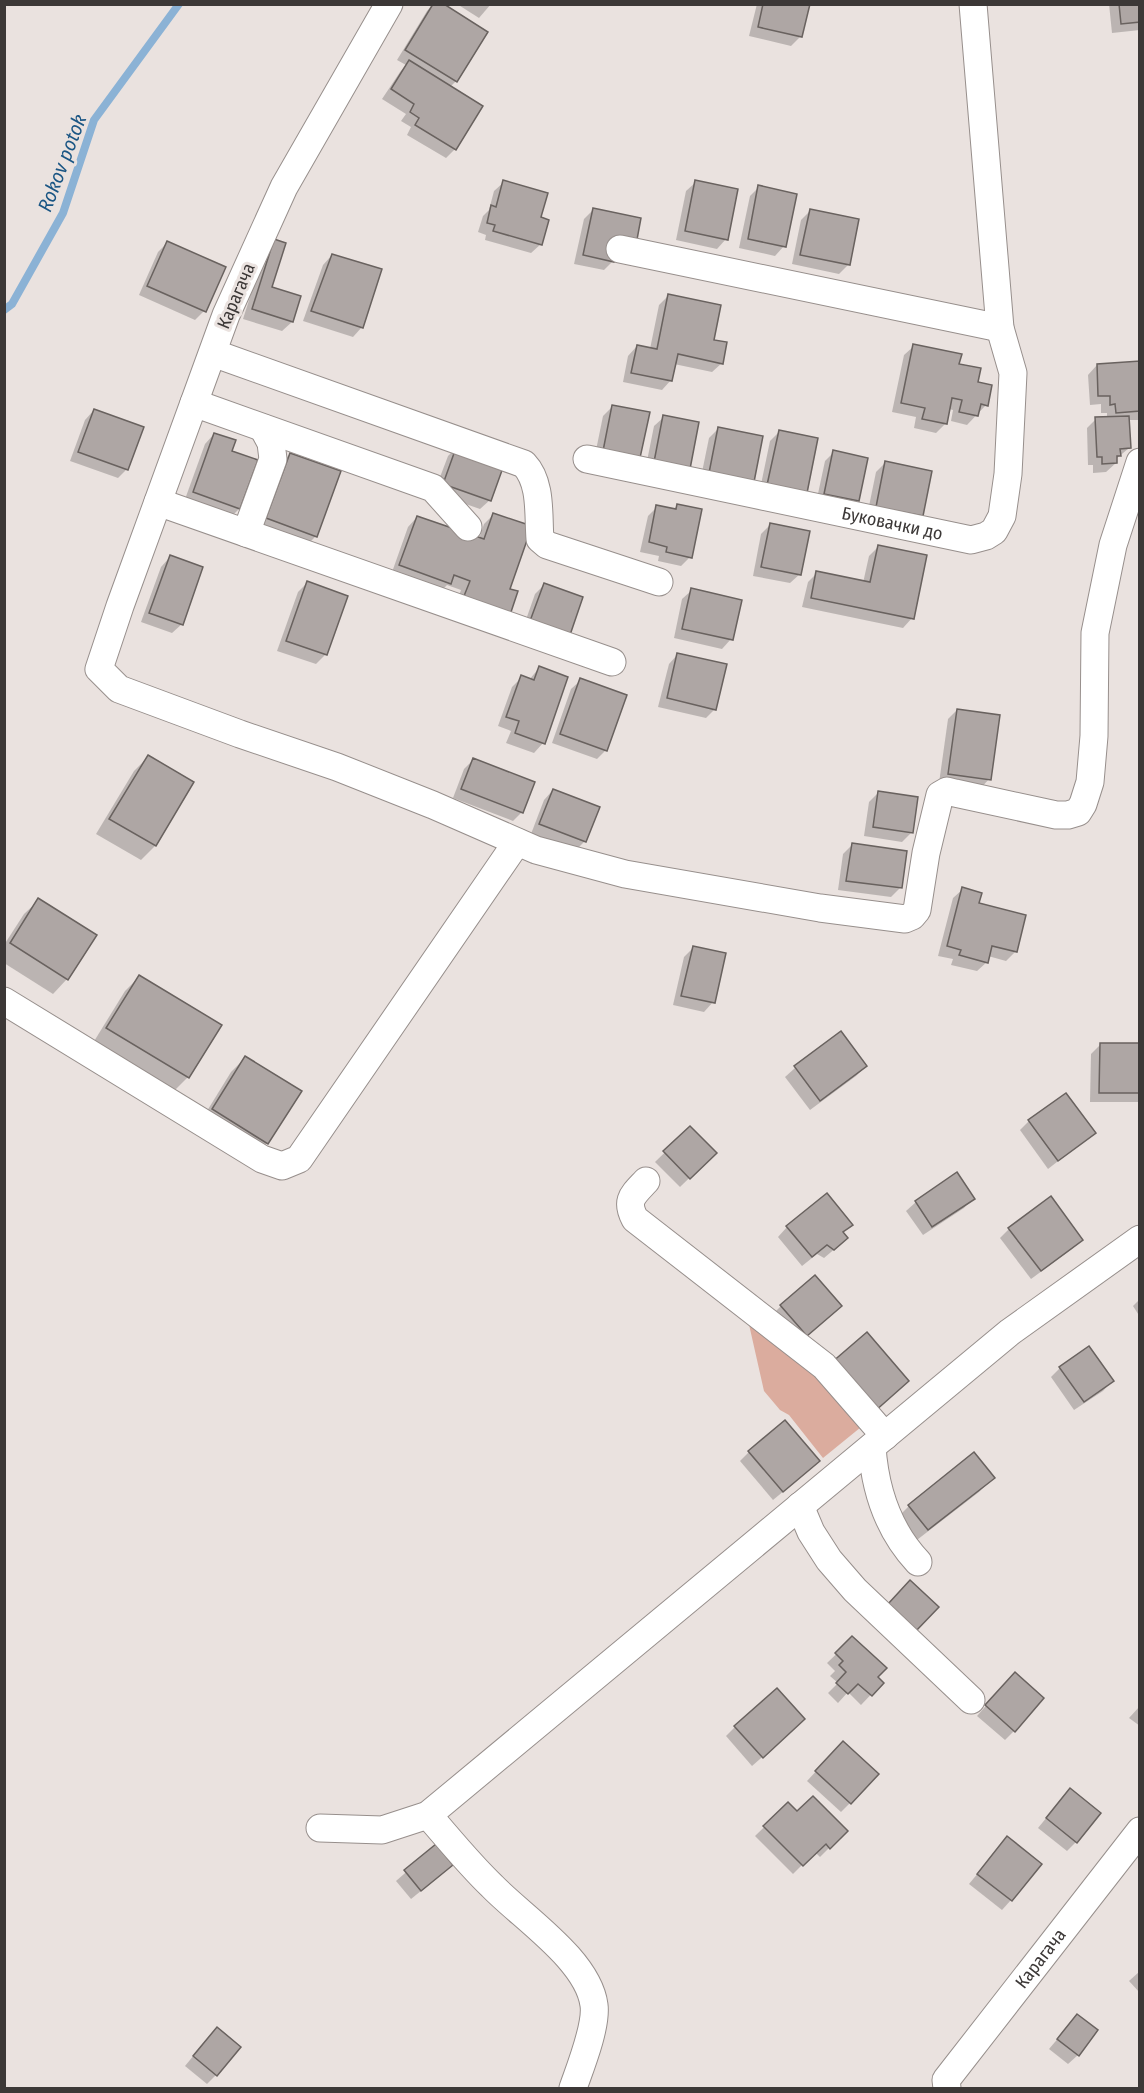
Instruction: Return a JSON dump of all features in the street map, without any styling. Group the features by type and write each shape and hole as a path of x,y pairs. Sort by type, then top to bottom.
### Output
{"street":[{"name":"Карагача","path":"389,4 284,187 226,315 99,669 118,689 337,767 434,805 517,842"},
{"name":"Буковачки до","path":"587,459 971,540 994,531 1002,516 1008,474 1013,373 1000,328 973,4"},
{"path":"620,249 1000,328"},
{"path":"213,353 524,465 532,475 537,493 540,539 547,545 659,582"},
{"path":"194,403 433,488 468,527"},
{"path":"246,533 273,459 271,443 263,428"},
{"path":"4,1001 262,1159 282,1166 298,1159 517,842 536,850 625,874 893,919 905,919 912,916 918,902 926,853 940,795 946,791 1056,815 1078,812 1083,804 1090,782 1094,736 1095,633 1113,545 1140,462"},
{"path":"158,502 612,662"},
{"path":"646,1181 630,1198 629,1208 635,1219 824,1365 879,1441 874,1468 879,1497 906,1548 918,1562"},
{"path":"320,1828 382,1830 428,1815 1010,1332 1140,1239"},
{"path":"800,1506 811,1532 855,1590 971,1700"},
{"path":"428,1815 491,1886 565,1954 587,1981 594,2007 588,2043 573,2088"},
{"name":"Карагача","path":"947,2088 946,2080 1140,1831"}],"shaded area":[{"path":"748,1320 819,1370 866,1423 823,1458 789,1415 780,1410 764,1391"}],"building":[{"path":"433,4 444,4 488,32 457,82 405,50"},
{"path":"763,4 810,4 802,37 758,27"},
{"path":"1119,4 1140,4 1140,22 1121,24"},
{"path":"409,60 483,106 456,150 415,125 419,118 410,112 414,104 391,89"},
{"path":"503,180 548,193 541,217 549,220 542,245 493,231 495,225 487,223 491,205 496,207"},
{"path":"695,180 738,189 728,240 685,231"},
{"path":"758,185 797,194 786,247 748,239"},
{"path":"593,208 641,218 636,245 618,242 614,262 583,255"},
{"path":"810,209 859,219 850,265 800,255"},
{"path":"274,239 286,243 272,287 301,296 293,322 252,309"},
{"path":"167,241 226,267 206,312 147,286"},
{"path":"332,254 382,269 363,328 311,311"},
{"path":"668,294 721,305 714,340 727,342 723,364 678,354 672,381 631,373 637,345 657,349"},
{"path":"913,344 962,354 959,364 981,368 978,382 992,385 988,406 981,404 978,416 959,412 962,400 952,398 947,424 922,419 925,408 901,403"},
{"path":"1140,361 1140,411 1116,413 1115,404 1110,405 1110,396 1098,396 1097,364"},
{"path":"612,405 650,412 640,458 603,451"},
{"path":"94,409 144,427 128,470 78,452"},
{"path":"663,415 699,422 690,469 654,462"},
{"path":"1129,416 1131,448 1120,449 1121,456 1117,456 1117,463 1102,464 1102,457 1097,457 1095,417"},
{"path":"718,427 763,436 754,482 709,473"},
{"path":"779,430 818,438 807,493 767,485"},
{"path":"214,433 236,440 232,451 258,460 240,509 193,492"},
{"path":"457,445 505,462 491,501 443,484"},
{"path":"833,450 868,458 859,501 824,494"},
{"path":"290,453 341,471 317,537 266,518"},
{"path":"885,461 932,471 923,516 876,507"},
{"path":"677,504 702,509 692,558 666,552 667,547 649,542 656,505 676,509"},
{"path":"493,513 532,526 510,589 518,591 509,618 462,601 470,581 454,575 451,584 399,565 417,516 484,539"},
{"path":"770,523 810,531 801,575 761,567"},
{"path":"878,545 927,555 914,619 811,598 816,571 870,582"},
{"path":"170,555 203,567 183,625 149,613"},
{"path":"307,581 348,596 327,655 286,641"},
{"path":"544,583 583,597 570,635 530,621"},
{"path":"691,588 742,600 733,640 682,629"},
{"path":"677,653 727,664 716,710 667,698"},
{"path":"539,666 568,677 545,744 515,733 519,721 506,717 521,675 534,680"},
{"path":"580,678 627,695 607,751 560,734"},
{"path":"957,709 1000,715 991,780 948,774"},
{"path":"148,755 194,782 156,846 109,819"},
{"path":"473,758 535,782 523,813 461,789"},
{"path":"553,789 600,807 586,842 539,824"},
{"path":"878,791 918,797 913,833 873,827"},
{"path":"852,843 907,851 902,888 846,881"},
{"path":"962,887 982,893 979,903 1026,915 1017,952 992,946 988,963 959,955 961,950 947,946"},
{"path":"38,898 97,935 68,980 10,943"},
{"path":"693,946 726,953 715,1003 681,996"},
{"path":"139,975 222,1025 189,1078 106,1028"},
{"path":"841,1031 867,1066 820,1101 794,1066"},
{"path":"1100,1043 1140,1043 1140,1093 1099,1093"},
{"path":"245,1056 302,1091 268,1144 212,1109"},
{"path":"1066,1093 1096,1133 1058,1161 1028,1120"},
{"path":"690,1126 717,1153 690,1179 663,1151"},
{"path":"957,1172 975,1199 932,1227 915,1201"},
{"path":"827,1193 853,1225 843,1232 848,1238 834,1250 827,1245 812,1257 786,1226"},
{"path":"1051,1196 1083,1240 1041,1271 1008,1228"},
{"path":"815,1275 842,1306 807,1336 780,1305"},
{"path":"867,1332 909,1381 874,1412 831,1363"},
{"path":"1089,1346 1114,1381 1084,1402 1059,1367"},
{"path":"785,1420 820,1461 783,1492 748,1451"},
{"path":"974,1452 995,1478 928,1530 908,1505"},
{"path":"910,1580 939,1607 916,1631 888,1604"},
{"path":"852,1636 887,1668 878,1677 884,1683 872,1696 858,1684 848,1694 836,1683 846,1672 839,1665 843,1661 835,1653"},
{"path":"1015,1672 1044,1698 1015,1732 985,1705"},
{"path":"777,1688 805,1719 763,1758 734,1726"},
{"path":"843,1741 879,1774 851,1804 815,1771"},
{"path":"1070,1788 1101,1813 1077,1843 1046,1818"},
{"path":"813,1796 848,1831 830,1849 826,1844 803,1866 763,1826 788,1802 797,1811"},
{"path":"1007,1836 1042,1864 1012,1901 977,1874"},
{"path":"436,1844 453,1865 421,1891 404,1870"},
{"path":"1077,2014 1098,2030 1079,2056 1057,2039"},
{"path":"217,2027 241,2047 217,2076 193,2056"}],"waterway":[{"name":"Rokov potok","path":"4,310 12,304 63,213 94,120 179,4"}]}
